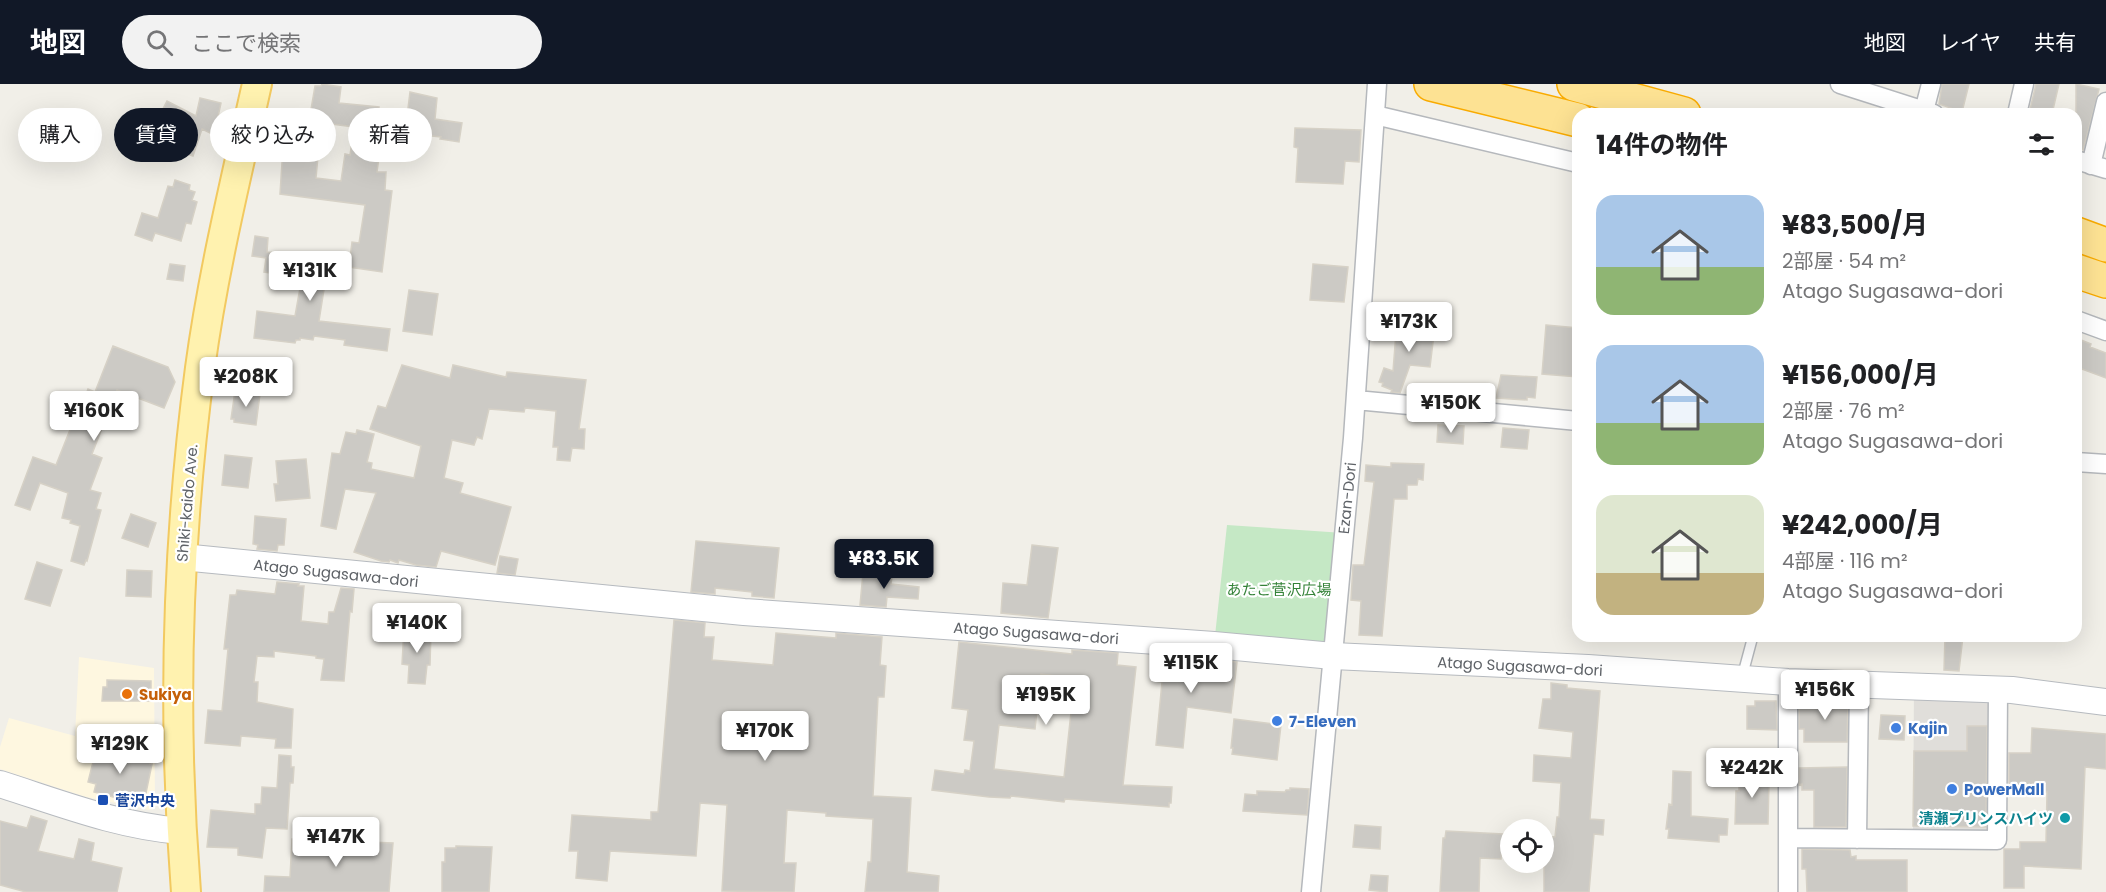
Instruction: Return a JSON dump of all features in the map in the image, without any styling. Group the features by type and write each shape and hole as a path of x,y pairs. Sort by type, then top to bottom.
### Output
{"highway":[{"path":"1431,84 1572,119"},
{"path":"1574,84 1662,108"},
{"path":"2082,236 2106,245"},
{"path":"2082,273 2106,281"}],"main road":[{"name":"Shiki-kaido Ave.","path":"186,892 177,724 178,627 189,463 200,367 217,270 257,84"}],"street":[{"path":"1377,84 1376,109 1572,161"},
{"path":"1840,84 1916,108"},
{"path":"1929,108 1931,84"},
{"path":"2018,108 2024,84"},
{"path":"2091,165 2106,102"},
{"name":"Ezan-Dori","path":"1311,892 1356,400 1376,109"},
{"path":"2082,322 2106,331"},
{"path":"1356,400 1572,420"},
{"path":"2082,463 2106,465"},
{"name":"Atago Sugasawa-dori","path":"182,557 744,612 1214,645 1333,656 1588,669 1742,680 1998,690 2051,694 2106,702"},
{"path":"1788,682 1788,892"},
{"path":"1857,839 1859,685"},
{"path":"1789,838 1997,840 1998,690"},
{"path":"0,784 104,817 158,829 181,831"}],"lane":[{"path":"1742,680 1752,642"}],"shaded area":[{"path":"79,657 154,668 155,806 150,810 86,797 0,769 0,747 9,718 75,736"},
{"path":"1914,686 1998,690 1997,840 1913,840"}],"green space":[{"name":"あたご菅沢広場","path":"1227,525 1344,533 1333,656 1214,645"}],"building":[{"path":"322,84 341,87 339,103 379,108 348,108 348,126 336,125 336,108 311,108 315,86"},
{"path":"1942,84 1969,84 1963,108 1950,108 1939,104"},
{"path":"2036,84 2059,84 2053,108 2030,108"},
{"path":"2076,84 2099,89 2083,150 2082,108 2076,108"},
{"path":"410,92 437,98 435,119 462,123 459,142 432,136 432,108 408,108"},
{"path":"200,98 221,103 220,108 210,108 210,133 202,129 198,141 198,108"},
{"path":"167,101 181,108 163,108"},
{"path":"1295,128 1361,130 1359,162 1345,161 1343,184 1296,182 1298,148 1294,147"},
{"path":"345,154 348,155 348,162 378,162 377,172 386,172 385,190 392,191 382,272 349,267 352,242 359,243 365,205 280,194 282,162 317,162 316,178 341,181"},
{"path":"175,180 190,185 189,190 195,192 192,200 197,202 191,224 186,223 181,241 155,233 152,241 135,235 142,213 158,218 168,186 173,187"},
{"path":"255,236 268,238 267,252 302,256 303,252 341,254 340,278 326,277 319,321 390,329 387,351 344,345 345,340 314,336 313,340 300,338 295,343 254,338 257,311 295,316 302,277 264,272 266,258 252,256"},
{"path":"170,264 185,266 183,281 167,279"},
{"path":"1313,264 1348,267 1344,302 1310,300"},
{"path":"409,290 438,294 432,335 403,331"},
{"path":"1397,320 1435,326 1430,367 1410,365 1400,393 1391,392 1392,390 1382,386 1383,383 1379,382 1384,368 1393,371"},
{"path":"1546,325 1572,327 1572,376 1542,374"},
{"path":"2082,340 2091,344 2090,347 2106,353 2106,378 2082,369"},
{"path":"113,346 168,367 175,382 164,408 117,390 92,454 102,458 90,490 101,493 96,509 101,510 84,565 71,561 80,526 70,523 71,520 62,518 68,493 40,483 30,510 15,505 33,457 56,465 79,407 81,408 88,389 95,392"},
{"path":"402,365 450,378 453,365 506,377 507,372 586,380 579,429 585,429 584,449 572,448 570,461 557,460 558,447 553,447 556,411 525,408 524,412 489,409 482,439 477,437 474,445 452,440 444,478 463,483 460,493 511,507 495,565 441,551 436,567 399,560 398,563 390,560 389,562 381,561 354,552 376,493 345,489 336,529 321,526 332,453 340,454 346,432 356,434 357,430 374,434 367,462 372,463 371,469 414,478 421,446 370,429 378,406 386,408"},
{"path":"1501,375 1537,377 1535,398 1527,397 1527,400 1496,398"},
{"path":"235,391 260,394 256,425 234,422 234,419 231,419"},
{"path":"1438,425 1464,426 1463,444 1437,442"},
{"path":"1503,428 1529,430 1527,449 1501,447"},
{"path":"225,455 252,458 248,488 222,485"},
{"path":"306,459 310,498 276,501 274,484 278,484 276,461"},
{"path":"1391,463 1424,464 1423,480 1418,479 1417,485 1407,485 1407,499 1394,499 1382,636 1359,635 1361,601 1351,600 1353,565 1364,565 1374,482 1365,481 1366,465 1391,467"},
{"path":"131,514 156,523 148,547 122,538"},
{"path":"255,516 286,519 284,545 278,545 277,551 257,549 258,545 253,544"},
{"path":"696,541 779,548 774,598 752,596 752,592 715,588 715,594 691,592"},
{"path":"1032,545 1058,548 1048,618 1001,613 1003,583 1027,585"},
{"path":"500,556 518,559 515,575 497,573"},
{"path":"37,562 62,570 50,606 25,599"},
{"path":"127,570 152,571 151,597 126,596"},
{"path":"863,573 892,576 891,584 919,587 918,599 887,597 886,607 860,605"},
{"path":"277,582 304,586 301,621 328,624 329,612 334,612 341,588 354,589 344,681 321,680 324,659 316,658 316,656 274,651 274,657 257,656 254,682 258,682 257,702 293,709 291,748 275,748 276,739 241,736 240,746 205,743 208,710 222,711 228,649 224,649 230,595 236,595 237,590 275,594"},
{"path":"674,620 705,623 704,637 714,637 712,660 773,665 776,633 836,638 836,633 882,637 880,665 886,666 884,697 878,697 873,796 911,798 907,872 939,876 938,892 865,892 868,862 871,862 873,819 826,816 826,813 787,810 784,863 796,863 794,892 722,891 727,805 700,803 696,856 610,851 607,881 576,878 578,851 569,851 572,815 651,820 651,812 658,812"},
{"path":"404,629 431,630 430,665 427,665 425,684 408,683 409,665 402,664"},
{"path":"959,642 1072,654 1072,650 1118,653 1117,665 1136,667 1123,785 1172,787 1171,803 1169,807 1065,799 1064,802 1011,796 1010,798 989,797 932,790 935,770 964,774 965,770 970,771 974,741 964,740 968,710 952,708","holes":["1041,674 1073,678 1064,777 994,769 999,725 1035,729"]},
{"path":"1945,642 1962,642 1959,671 1944,670"},
{"path":"1157,659 1221,664 1221,661 1237,662 1231,713 1187,707 1183,748 1156,745 1162,682 1156,681"},
{"name":"Sukiya","path":"107,680 151,681 151,701 102,701 103,687 107,687"},
{"path":"1551,683 1567,685 1567,688 1600,691 1590,819 1604,820 1603,835 1594,834 1589,892 1544,892 1544,873 1554,873 1554,837 1557,817 1559,817 1561,783 1533,781 1534,755 1571,758 1573,732 1539,728 1543,699 1551,699"},
{"path":"1809,700 1848,700 1847,742 1804,742 1804,729 1799,729 1799,707 1809,707"},
{"path":"1755,701 1776,701 1777,730 1747,729 1747,706 1755,706"},
{"path":"1881,715 1905,716 1904,740 1879,739"},
{"path":"1234,719 1281,725 1277,760 1232,754"},
{"name":"PowerMall","path":"1967,726 1987,726 1986,827 1913,826 1914,751 1967,751"},
{"name":"清瀬プリンスハイツ","path":"2032,728 2106,734 2106,769 2085,767 2081,869 2024,866 2024,888 2004,888 2004,849 2020,849 2020,842 2046,842 2047,792 2009,791 2009,753 2031,753"},
{"path":"97,746 151,759 146,793 143,792 140,804 94,792 96,784 88,782"},
{"path":"279,755 291,756 291,767 294,767 293,783 290,783 287,829 266,828 262,858 238,855 238,848 207,847 211,810 255,814 255,804 261,804 262,787 277,788"},
{"path":"1847,767 1846,827 1814,827 1814,790 1802,790 1802,784 1799,785 1799,768"},
{"path":"1673,771 1691,772 1691,816 1728,819 1727,835 1719,835 1719,842 1668,838 1669,829 1666,829 1669,804 1672,805"},
{"path":"1739,771 1761,772 1761,782 1769,782 1768,824 1735,824"},
{"path":"1290,788 1309,789 1307,815 1243,811 1245,794 1257,795 1257,791 1285,792"},
{"path":"31,816 47,821 38,851 74,859 79,839 94,843 91,861 122,868 117,892 26,892 0,885 0,821 27,828"},
{"path":"1355,825 1381,827 1380,849 1353,847"},
{"path":"1446,831 1500,834 1500,859 1480,858 1479,892 1440,892 1443,838 1445,838"},
{"path":"292,839 393,843 389,892 264,892 265,876 290,877"},
{"path":"456,846 492,847 489,892 442,892 442,862 445,862 445,848 456,848"},
{"path":"1802,849 1850,850 1851,857 1856,856 1856,860 1907,860 1907,892 1807,892 1806,869 1802,869"},
{"path":"1371,875 1388,876 1387,892 1369,890"}],"place":[{"name":"Sukiya","path":"127,694"},
{"name":"7-Eleven","path":"1277,721"},
{"name":"Kajin","path":"1896,728"},
{"name":"PowerMall","path":"1952,789"},
{"name":"菅沢中央","path":"103,800"},
{"name":"清瀬プリンスハイツ","path":"2065,818"}]}
